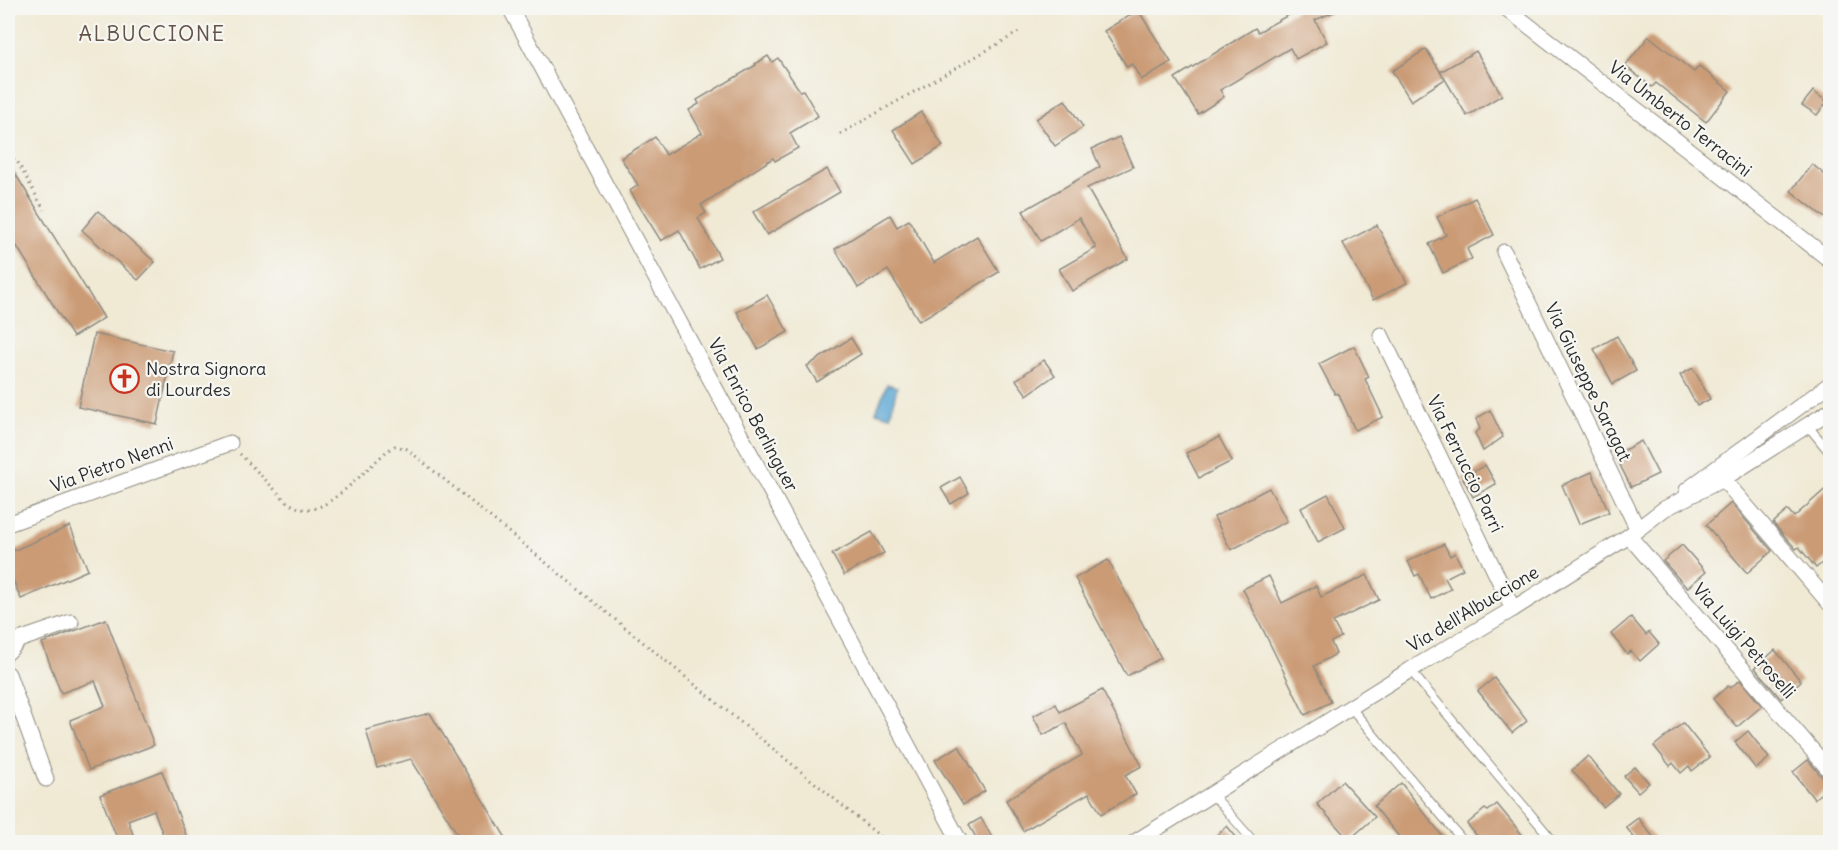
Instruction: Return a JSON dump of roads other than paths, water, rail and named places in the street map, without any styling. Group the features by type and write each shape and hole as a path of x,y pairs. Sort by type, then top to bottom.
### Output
{"street":[{"name":"Via Enrico Berlinguer","path":"510,8 960,843"},
{"name":"Via Umberto Terracini","path":"1506,8 1830,260"},
{"name":"Via Giuseppe Saragat","path":"1504,252 1633,533"},
{"name":"Via Ferruccio Parri","path":"1382,335 1513,609"},
{"path":"1664,509 1714,469 1830,384"},
{"name":"Via dell'Albuccione","path":"1135,843 1155,838 1213,795 1633,533 1664,509 1723,479 1830,411"},
{"name":"Via Pietro Nenni","path":"8,524 230,442"},
{"path":"1723,479 1830,604"},
{"name":"Via Luigi Petroselli","path":"1633,533 1830,771"},
{"path":"8,652 19,640 72,622"},
{"path":"8,674 13,708 46,779"}],"lane":[{"path":"1808,426 1830,453"},
{"path":"1410,670 1554,843"},
{"path":"1351,708 1464,843"},
{"path":"1213,795 1254,843"}],"water":[{"path":"887,384 897,387 890,416 876,412"}],"place":[{"name":"Nostra Signora di Lourdes","path":"125,379"}],"district":[{"name":"ALBUCCIONE","path":"152,34"}]}
